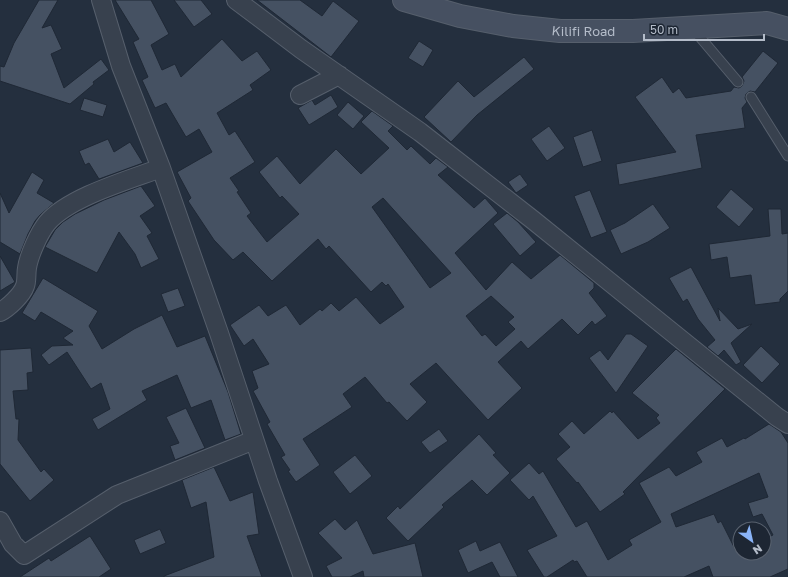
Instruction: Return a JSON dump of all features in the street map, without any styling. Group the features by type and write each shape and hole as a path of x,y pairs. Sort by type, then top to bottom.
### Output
{"street":[{"path":"101,0 121,66 162,168 268,481 303,577"},
{"path":"236,0 420,132 514,205 777,417 788,424"},
{"name":"Kilifi Road","path":"404,0 460,16 513,26 552,30 599,32 633,31 767,23 788,28"},
{"name":"Kilifi Road","path":"767,23 788,15"},
{"path":"300,95 339,75"},
{"path":"0,312 14,302 25,286 27,266 35,244 46,224 58,212 70,204 104,189 162,168"},
{"path":"0,521 13,544 24,555 117,495 254,440"}],"lane":[{"path":"692,27 738,82"},
{"path":"751,97 788,156"}],"building":[{"path":"39,0 58,0 42,28 51,25 62,49 51,54 64,88 101,59 109,70 93,82 94,84 70,104 0,81 0,66 4,67 14,43"},
{"path":"115,0 151,0 169,34 151,45 162,70 175,64 181,77 222,39 242,61 257,51 271,70 250,85 253,90 217,113 229,135 235,131 255,162 230,178 239,191 237,192 251,213 247,216 267,242 299,214 282,196 280,198 259,172 277,156 300,184 336,149 361,174 389,148 361,122 372,111 393,126 388,131 407,150 411,146 430,164 436,158 448,167 438,175 474,208 485,198 498,213 455,253 486,290 512,262 531,279 560,255 594,283 594,288 589,293 607,316 595,325 592,321 578,335 562,319 528,349 521,341 498,362 522,388 488,420 436,363 410,384 427,402 407,421 389,402 387,403 365,377 343,394 352,407 303,439 320,465 296,482 288,471 290,470 281,457 285,455 267,424 270,422 253,391 258,388 252,371 269,364 253,339 244,346 230,325 259,305 268,316 286,305 300,325 320,309 322,311 331,303 339,311 356,297 380,324 404,307 388,284 386,286 382,282 371,292 329,246 326,249 318,239 272,281 243,252 233,260 214,240 188,201 191,198 177,172 212,152 199,129 186,137 166,103 155,108 142,80 148,77 133,42 139,39","holes":["383,198 451,273 430,288 372,207","491,296 514,317 508,322 515,329 496,346 485,334 482,336 466,316"]},
{"path":"174,0 201,0 212,14 194,27"},
{"path":"257,0 300,0 322,16 333,1 359,21 331,57"},
{"path":"419,41 433,50 423,67 408,58"},
{"path":"763,51 778,63 755,92 750,91 746,94 745,98 747,102 742,108 745,128 696,135 702,168 619,185 616,164 676,152 635,97 662,77 673,93 679,88 686,98 731,91 734,87 739,88 742,86 744,81 742,77"},
{"path":"524,57 534,69 477,115 451,142 424,117 458,81 474,97"},
{"path":"331,95 338,107 309,125 298,108 312,100 315,105"},
{"path":"84,98 107,105 103,117 80,110"},
{"path":"348,102 364,116 353,129 337,115"},
{"path":"549,126 565,148 547,161 531,139"},
{"path":"592,130 602,161 583,167 573,137"},
{"path":"108,139 114,152 130,142 143,163 99,179 89,163 85,165 79,151"},
{"path":"32,172 44,180 37,193 54,203 35,221 20,254 0,242 0,193 9,213"},
{"path":"520,174 528,185 516,193 508,182"},
{"path":"141,186 155,206 140,216 152,233 147,236 159,259 141,268 135,254 119,232 97,273 45,247 55,230 63,222 75,214 104,200"},
{"path":"731,189 754,209 739,227 716,207"},
{"path":"590,190 607,232 591,238 574,196"},
{"path":"653,204 670,228 648,242 621,254 610,230 625,223"},
{"path":"768,209 781,209 782,234 788,233 788,291 780,299 780,302 755,305 751,275 730,278 727,257 711,260 709,244 770,236"},
{"path":"507,213 518,222 536,242 520,256 493,224"},
{"path":"0,256 15,282 0,291"},
{"path":"691,267 720,321 718,308 738,329 752,324 731,343 741,362 736,365 724,350 718,356 707,347 715,340 698,319 687,299 683,302 669,278"},
{"path":"43,278 98,311 89,326 102,349 134,329 162,315 177,347 205,336 228,392 241,434 225,440 211,400 191,408 177,375 142,391 147,400 98,430 92,419 110,409 101,383 91,389 67,352 49,365 41,355 52,346 73,345 63,338 73,331 41,312 35,321 22,313"},
{"path":"178,288 185,306 168,312 161,294"},
{"path":"626,334 631,334 648,346 616,393 589,358 600,350 608,360"},
{"path":"761,346 780,364 762,383 743,365"},
{"path":"31,348 33,372 27,373 28,390 13,391 16,419 19,419 18,440 41,472 44,469 54,480 30,501 0,464 0,350"},
{"path":"676,349 725,389 623,492 625,494 600,512 578,482 577,483 556,459 570,447 558,434 572,421 584,434 610,411 612,413 613,411 638,439 660,423 656,418 659,415 632,393"},
{"path":"186,408 205,448 175,460 170,446 179,443 166,417"},
{"path":"769,424 781,432 788,443 788,569 770,577 713,577 709,566 684,577 587,577 577,561 574,562 573,560 547,577 544,577 527,550 557,536 533,496 529,500 510,480 529,463 539,474 543,471 576,527 587,521 608,560 632,545 629,540 661,522 639,483 669,467 676,476 702,462 696,452 722,438 727,447 744,438 745,439","holes":["759,473 768,497 748,503 753,517 762,514 766,521 772,521 772,561 732,561 732,543 721,521 718,523 714,514 676,527 671,514"]},
{"path":"439,429 448,441 430,453 421,442"},
{"path":"479,434 496,453 493,455 510,473 487,495 472,480 442,505 444,507 408,541 386,518 398,506 400,509"},
{"path":"355,455 372,476 350,494 333,472"},
{"path":"214,467 230,501 253,492 259,534 247,536 262,577 164,577 214,557 206,502 191,508 182,480"},
{"path":"335,519 345,530 357,520 373,554 415,543 423,577 364,577 363,571 350,577 332,577 326,566 342,558 318,533"},
{"path":"160,529 166,543 140,554 134,540"},
{"path":"90,536 111,569 99,577 20,577 49,558 51,561"},
{"path":"476,541 480,551 500,542 518,577 500,577 492,562 468,573 458,550"}]}
